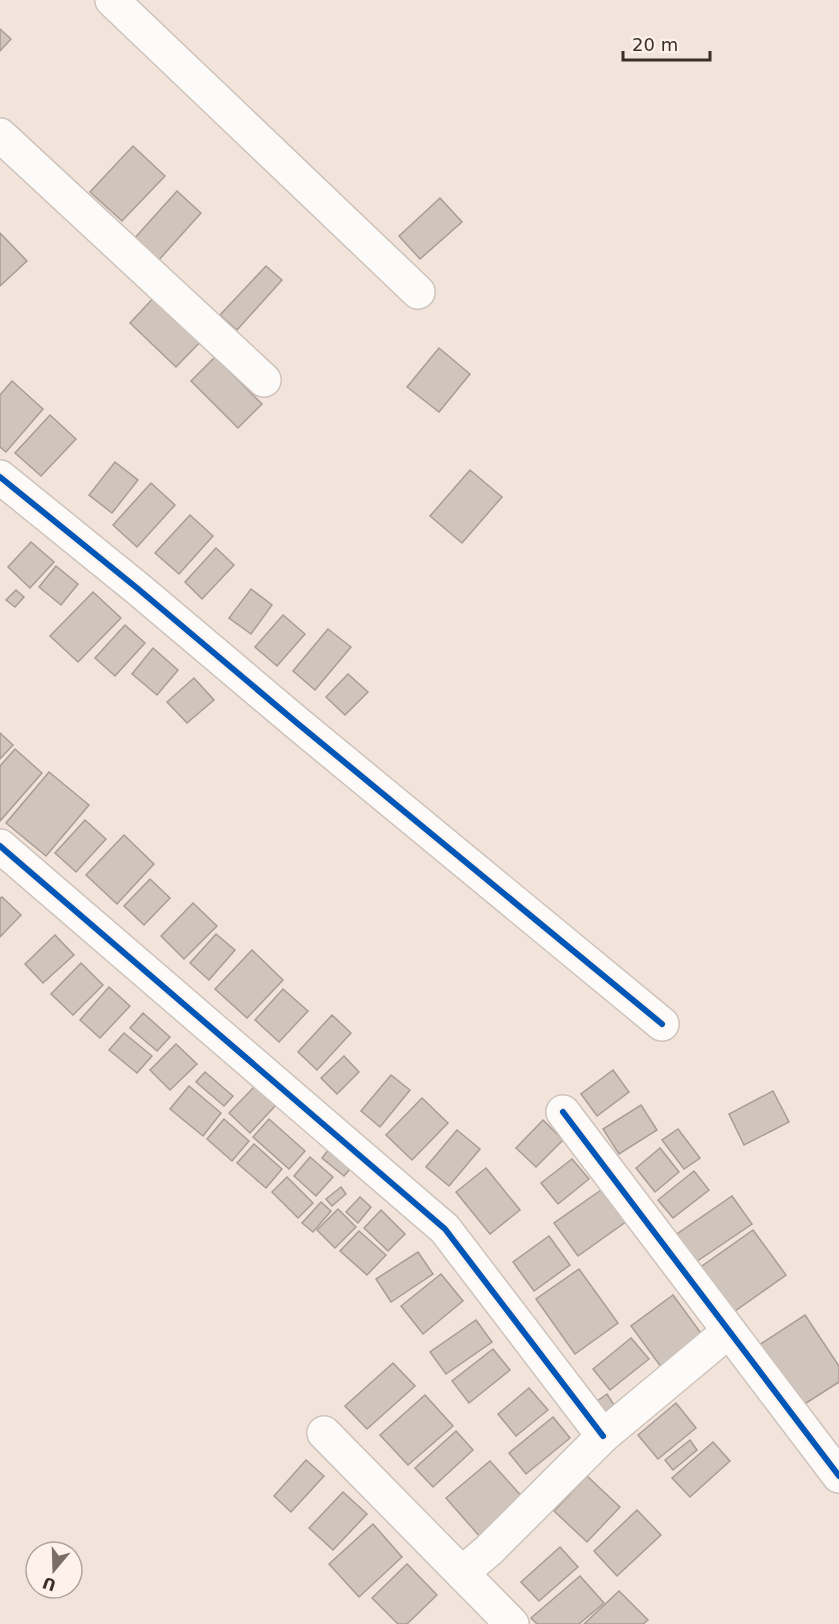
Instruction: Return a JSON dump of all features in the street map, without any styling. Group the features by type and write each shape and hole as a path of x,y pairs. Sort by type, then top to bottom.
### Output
{"street":[{"path":"112,0 418,292"},
{"path":"0,135 264,380"},
{"path":"0,477 662,1024"},
{"path":"0,846 445,1230 603,1437"},
{"path":"563,1112 839,1476"},
{"path":"462,1573 489,1550 603,1437 729,1331"},
{"path":"324,1433 512,1624"}],"building":[{"path":"0,29 11,39 0,51"},
{"path":"133,146 165,176 122,221 90,192"},
{"path":"177,191 201,213 157,262 133,240"},
{"path":"440,198 462,222 420,259 399,236"},
{"path":"0,233 27,261 0,286"},
{"path":"266,266 282,280 237,330 220,315"},
{"path":"159,292 206,336 176,367 130,323"},
{"path":"439,348 470,374 439,412 407,387"},
{"path":"215,357 262,404 238,428 191,381"},
{"path":"12,381 43,409 6,452 0,447 0,395"},
{"path":"50,415 76,439 41,476 15,453"},
{"path":"115,462 138,480 112,513 89,495"},
{"path":"470,470 502,497 462,543 430,516"},
{"path":"151,483 175,505 137,547 113,525"},
{"path":"190,515 213,536 179,574 155,553"},
{"path":"31,542 54,562 30,588 8,567"},
{"path":"216,548 234,565 202,599 185,582"},
{"path":"56,566 78,584 61,605 39,587"},
{"path":"251,589 272,605 251,634 229,618"},
{"path":"16,590 24,597 15,607 6,600"},
{"path":"93,592 121,618 78,662 50,636"},
{"path":"283,615 305,634 277,666 255,647"},
{"path":"125,625 145,643 115,676 95,658"},
{"path":"328,629 351,647 315,690 293,671"},
{"path":"153,648 178,670 157,695 132,674"},
{"path":"348,674 368,692 345,715 326,697"},
{"path":"194,678 214,700 187,723 167,702"},
{"path":"0,733 13,745 0,759"},
{"path":"15,749 42,773 0,821 0,766"},
{"path":"49,772 89,805 46,856 6,823"},
{"path":"85,820 106,839 76,872 55,853"},
{"path":"124,835 154,864 117,904 86,875"},
{"path":"150,879 170,898 144,925 124,906"},
{"path":"2,897 21,915 0,937 0,898"},
{"path":"193,903 217,926 184,959 161,936"},
{"path":"216,934 235,950 209,980 190,963"},
{"path":"55,935 74,955 43,983 25,964"},
{"path":"252,950 283,980 247,1018 215,989"},
{"path":"81,963 103,985 73,1015 51,994"},
{"path":"109,987 130,1006 100,1038 80,1020"},
{"path":"283,989 308,1011 279,1042 255,1020"},
{"path":"143,1013 170,1037 157,1051 130,1028"},
{"path":"332,1015 351,1033 317,1070 298,1052"},
{"path":"124,1033 152,1056 137,1073 109,1050"},
{"path":"176,1044 197,1064 170,1090 150,1070"},
{"path":"344,1056 359,1072 337,1094 321,1078"},
{"path":"613,1070 629,1092 597,1116 581,1094"},
{"path":"205,1072 233,1096 224,1106 196,1082"},
{"path":"391,1075 410,1090 380,1127 361,1111"},
{"path":"189,1086 221,1113 203,1136 170,1109"},
{"path":"255,1086 276,1105 250,1133 229,1113"},
{"path":"773,1091 789,1122 744,1145 729,1114"},
{"path":"422,1098 448,1123 412,1160 386,1135"},
{"path":"641,1105 657,1130 619,1154 603,1129"},
{"path":"224,1119 249,1141 232,1161 207,1139"},
{"path":"269,1119 305,1151 289,1169 253,1137"},
{"path":"543,1120 563,1140 536,1167 516,1148"},
{"path":"678,1129 700,1158 684,1169 662,1140"},
{"path":"457,1130 480,1149 449,1186 426,1167"},
{"path":"254,1144 282,1169 266,1188 237,1163"},
{"path":"660,1148 679,1172 655,1192 636,1168"},
{"path":"328,1150 351,1168 344,1176 322,1158"},
{"path":"310,1157 333,1177 316,1196 294,1176"},
{"path":"572,1159 589,1179 558,1204 541,1183"},
{"path":"486,1168 520,1210 490,1234 456,1192"},
{"path":"694,1171 709,1190 673,1218 658,1200"},
{"path":"287,1177 313,1203 298,1218 272,1192"},
{"path":"341,1187 346,1194 332,1206 326,1199"},
{"path":"604,1188 627,1221 578,1256 554,1223"},
{"path":"732,1196 752,1224 693,1264 674,1236"},
{"path":"360,1197 371,1207 358,1223 346,1212"},
{"path":"321,1202 331,1211 313,1232 302,1223"},
{"path":"338,1209 356,1227 335,1248 317,1230"},
{"path":"381,1210 405,1234 388,1251 364,1228"},
{"path":"753,1230 786,1275 728,1316 695,1271"},
{"path":"359,1231 386,1255 367,1275 340,1251"},
{"path":"549,1236 570,1265 534,1291 513,1262"},
{"path":"418,1252 433,1274 391,1302 376,1279"},
{"path":"579,1269 618,1323 575,1354 536,1299"},
{"path":"441,1274 463,1301 423,1334 401,1306"},
{"path":"673,1295 706,1340 664,1371 631,1326"},
{"path":"805,1315 839,1366 839,1382 800,1407 759,1345"},
{"path":"476,1320 492,1342 446,1374 430,1352"},
{"path":"631,1338 649,1359 610,1390 593,1369"},
{"path":"493,1349 510,1370 469,1403 452,1381"},
{"path":"393,1363 415,1386 367,1429 345,1406"},
{"path":"529,1388 548,1410 516,1436 498,1414"},
{"path":"607,1394 614,1405 603,1413 596,1402"},
{"path":"425,1395 453,1426 408,1465 380,1435"},
{"path":"676,1403 696,1428 658,1459 638,1435"},
{"path":"553,1417 570,1438 526,1474 509,1453"},
{"path":"456,1431 473,1450 433,1487 415,1468"},
{"path":"690,1440 697,1450 673,1470 665,1460"},
{"path":"713,1442 730,1461 690,1497 672,1478"},
{"path":"306,1460 324,1476 291,1512 274,1496"},
{"path":"490,1461 525,1500 481,1538 446,1498"},
{"path":"587,1476 620,1507 587,1542 554,1511"},
{"path":"343,1492 367,1514 333,1550 309,1528"},
{"path":"637,1510 661,1535 617,1576 594,1551"},
{"path":"373,1524 402,1557 359,1597 329,1564"},
{"path":"560,1547 578,1567 539,1601 521,1582"},
{"path":"407,1564 437,1595 407,1624 398,1624 372,1598"},
{"path":"580,1576 604,1603 579,1624 537,1624 531,1618"},
{"path":"619,1591 648,1620 643,1624 584,1624"}],"cycle path":[{"path":"0,477 662,1024"},
{"path":"0,846 445,1229 603,1436"},
{"path":"563,1112 839,1476"}]}
